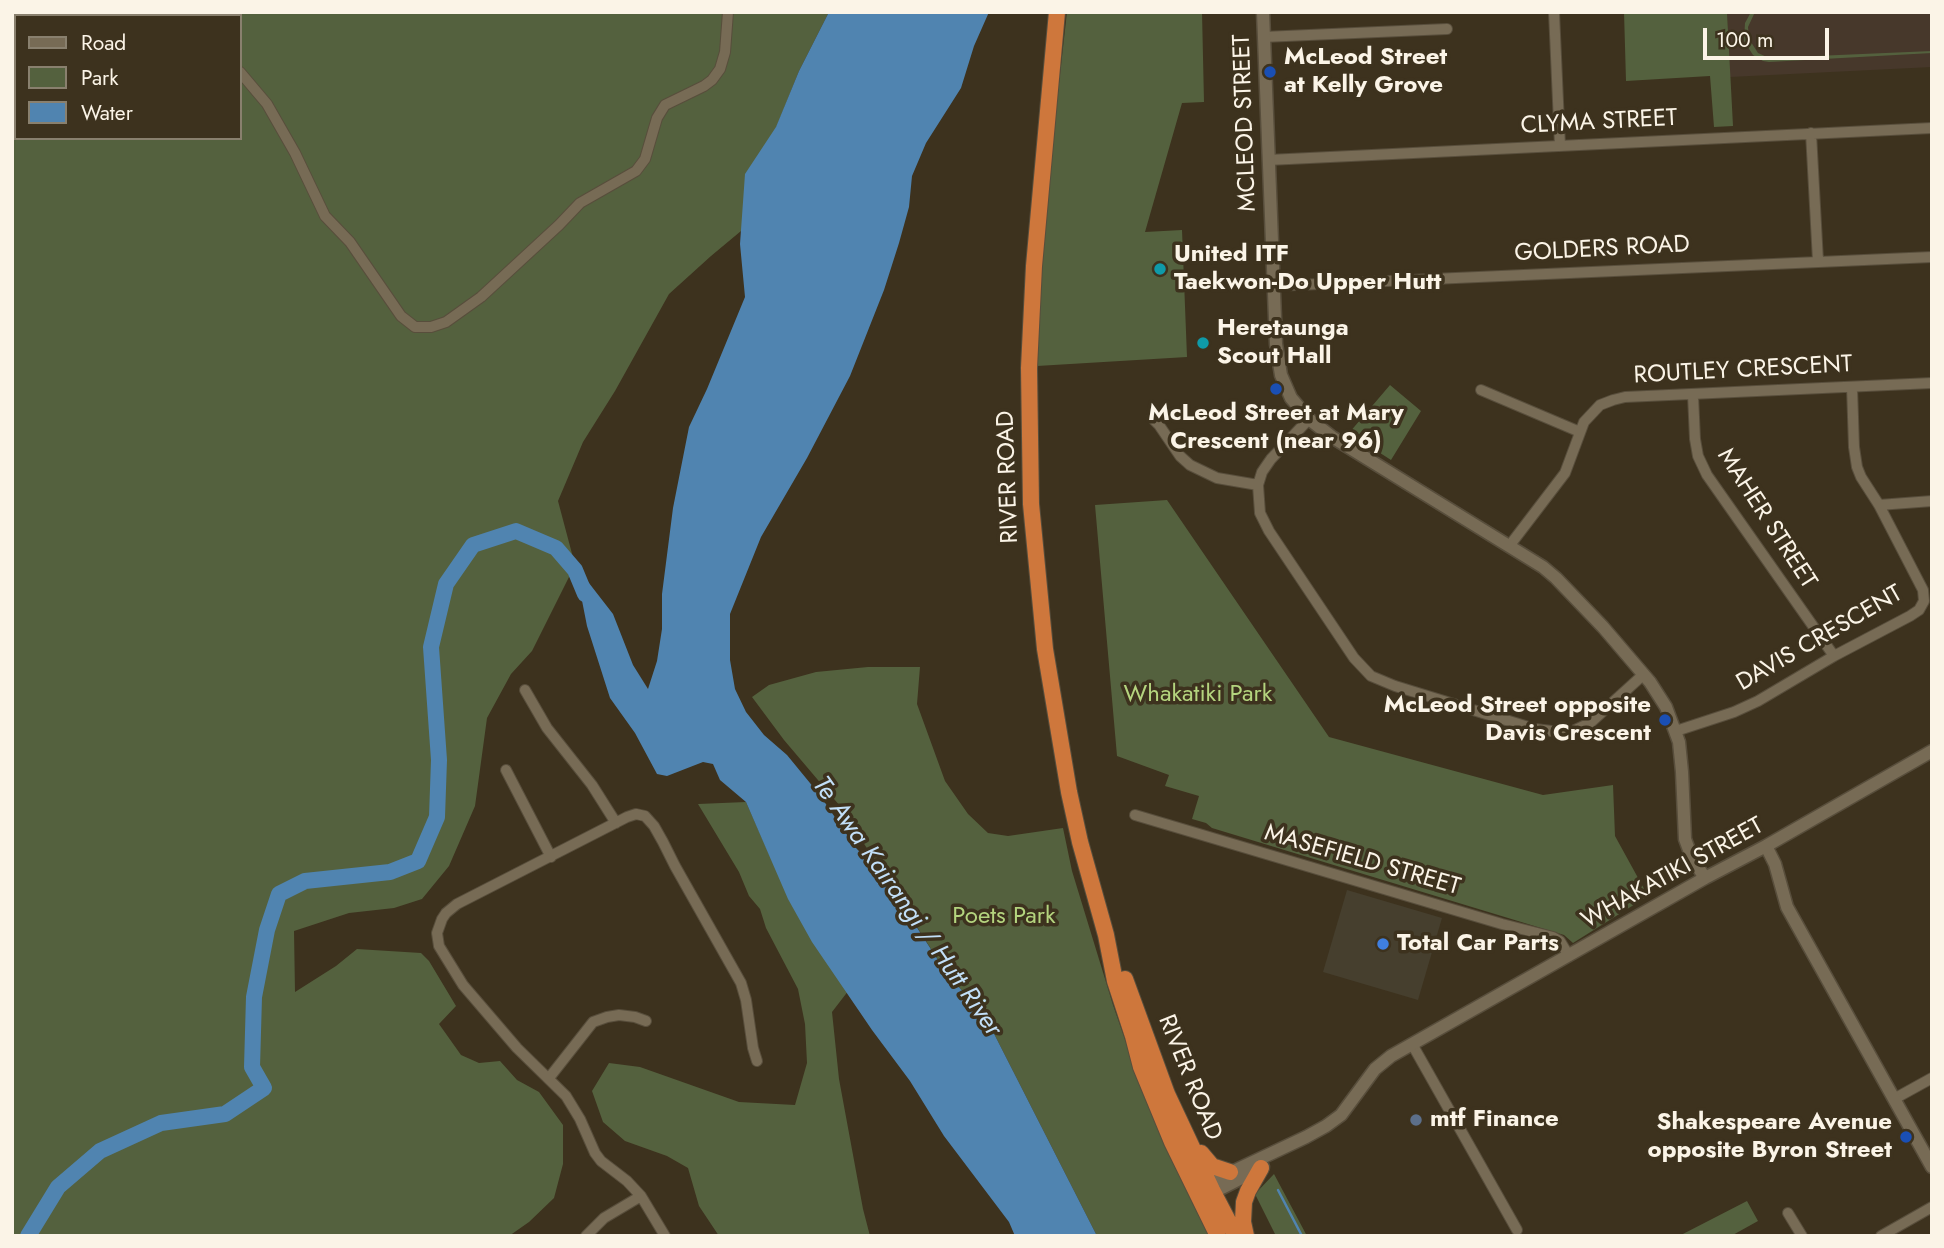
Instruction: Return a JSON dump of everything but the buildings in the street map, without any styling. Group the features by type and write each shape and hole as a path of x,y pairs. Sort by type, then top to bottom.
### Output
{"highway":[{"name":"RIVER ROAD","path":"1057,12 1037,226 1029,420 1031,504 1045,649 1080,842 1106,934 1115,981 1141,1067 1172,1142 1218,1236"},
{"name":"RIVER ROAD","path":"1106,934 1167,1094 1236,1236"},
{"path":"1133,1036 1197,1178 1204,1187 1212,1189 1210,1197 1213,1208 1228,1236"},
{"path":"1158,1066 1205,1160 1230,1172"},
{"path":"1246,1236 1243,1222 1244,1202 1261,1168"}],"street":[{"path":"242,74 267,104 295,153 325,216 350,242 401,316 415,327 431,327 446,322 481,297 580,203 636,171 646,159 657,118 665,105 704,86 720,69 725,52 729,12"},
{"name":"MCLEOD STREET","path":"1263,12 1276,344 1281,375 1291,398 1309,419 1332,437 1510,545 1556,578 1644,674 1666,706 1676,731 1682,772 1685,839 1692,858 1705,878"},
{"path":"1554,12 1560,146"},
{"path":"1263,37 1447,29"},
{"name":"CLYMA STREET","path":"1268,160 1932,128"},
{"path":"1811,133 1818,261"},
{"name":"GOLDERS ROAD","path":"1274,286 1932,257"},
{"name":"ROUTLEY CRESCENT","path":"1510,545 1565,472 1590,414 1600,405 1613,400 1625,397 1932,383"},
{"name":"DAVIS CRESCENT","path":"1676,731 1758,701 1919,610 1924,600 1923,590 1857,467 1853,387"},
{"path":"1480,390 1580,432"},
{"name":"MAHER STREET","path":"1693,395 1695,439 1698,456 1707,475 1834,656"},
{"path":"1152,418 1180,456 1190,465 1217,478 1258,485"},
{"path":"1309,419 1262,472 1258,485 1260,513 1269,531 1365,671 1378,680 1535,729 1560,732 1573,731 1590,723 1644,674"},
{"path":"1879,505 1932,501"},
{"path":"525,690 543,722 585,776 615,823"},
{"name":"WHAKATIKI STREET","path":"1212,1189 1217,1179 1326,1126 1341,1115 1378,1065 1412,1044 1932,751"},
{"path":"506,770 551,857"},
{"path":"665,1236 641,1196 595,1153 572,1104 469,993 439,946 437,937 442,919 450,909 615,823 640,814 654,826 741,983 757,1061"},
{"name":"MASEFIELD STREET","path":"1135,815 1553,937 1560,941 1569,956"},
{"path":"1766,846 1775,864 1787,907 1932,1167"},
{"path":"549,1079 593,1022 619,1015 646,1021"},
{"path":"1412,1044 1517,1230"},
{"path":"1894,1099 1932,1078"},
{"name":"WHAKATIKI STREET","path":"1212,1189 1222,1188 1261,1168 1306,1137"},
{"path":"586,1236 604,1218 641,1196"},
{"path":"1881,1236 1932,1208"},
{"path":"1788,1213 1802,1236"}],"shaded area":[{"path":"1727,12 1932,12 1932,67 1730,77"},
{"name":"Total Car Parts","path":"1347,890 1442,918 1418,1000 1323,972"}],"green space":[{"path":"12,12 829,12 799,71 760,168 747,226 669,294 583,442 558,501 575,565 532,651 511,674 487,718 475,806 449,866 422,899 394,908 349,913 294,931 295,992 357,949 421,953 429,961 456,1006 439,1024 461,1055 479,1063 500,1061 517,1080 539,1092 563,1125 563,1164 554,1198 529,1222 509,1236 12,1236"},
{"path":"1067,12 1202,12 1204,102 1182,103 1145,232 1182,230 1187,357 1037,366 1042,255"},
{"path":"1624,12 1727,12 1733,126 1714,127 1710,76 1626,81"},
{"path":"1751,12 1755,12 1748,27 1749,39 1758,53 1769,58 1932,53 1763,61 1753,55 1744,41 1745,23"},
{"path":"1390,385 1421,411 1391,460 1349,433"},
{"name":"Whakatiki Park","path":"1167,500 1329,737 1543,795 1613,785 1615,836 1648,896 1573,943 1564,935 1212,828 1192,819 1199,796 1165,786 1169,775 1117,756 1095,505"},
{"name":"Poets Park","path":"868,667 920,667 917,704 945,781 968,814 988,833 1008,836 1063,828 1072,871 1139,1080 1210,1236 1097,1236 985,1016 947,974 840,806 784,740 752,697 769,685 816,672"},
{"path":"746,802 770,856 852,986 832,1012 839,1079 870,1236 719,1236 699,1206 688,1168 667,1156 625,1141 603,1122 592,1091 609,1063 640,1067 739,1102 795,1105 807,1063 805,1024 798,989 766,928 760,909 749,896 739,872 698,804"},
{"path":"1274,1174 1307,1236 1276,1236 1255,1194"},
{"path":"1747,1201 1758,1221 1731,1236 1679,1236"}],"water":[{"path":"829,12 989,12 974,46 961,88 926,143 912,176 909,207 899,243 884,290 850,376 761,537 730,614 730,660 735,689 746,712 819,794 856,848 885,878 947,974 985,1016 1097,1236 1015,1236 1009,1222 944,1136 910,1081 812,942 788,899 746,802 720,780 713,764 703,762 667,776 657,774 635,733 610,698 587,626 575,565 613,614 633,665 648,689 657,661 673,508 689,427 745,297 740,244 745,174 776,127 799,71"}],"waterway":[{"path":"28,1236 58,1187 100,1151 161,1123 225,1114 264,1088 252,1067 254,997 267,930 279,894 305,881 390,872 418,861 437,817 439,760 431,647 446,584 473,545 516,531 556,548 575,570 585,594"},
{"path":"1278,1190 1302,1236"}],"place":[{"name":"McLeod Street at Kelly Grove","path":"1270,72"},
{"name":"United ITF Taekwon-Do Upper Hutt","path":"1160,269"},
{"name":"Heretaunga Scout Hall","path":"1203,343"},
{"name":"McLeod Street at Mary Crescent (near 96)","path":"1276,389"},
{"name":"McLeod Street opposite Davis Crescent","path":"1665,720"},
{"name":"Total Car Parts","path":"1383,944"},
{"name":"mtf Finance","path":"1416,1120"},
{"name":"Shakespeare Avenue opposite Byron Street","path":"1906,1137"}],"water label":[{"name":"Te Awa Kairangi / Hutt River","path":"906,907"}]}
